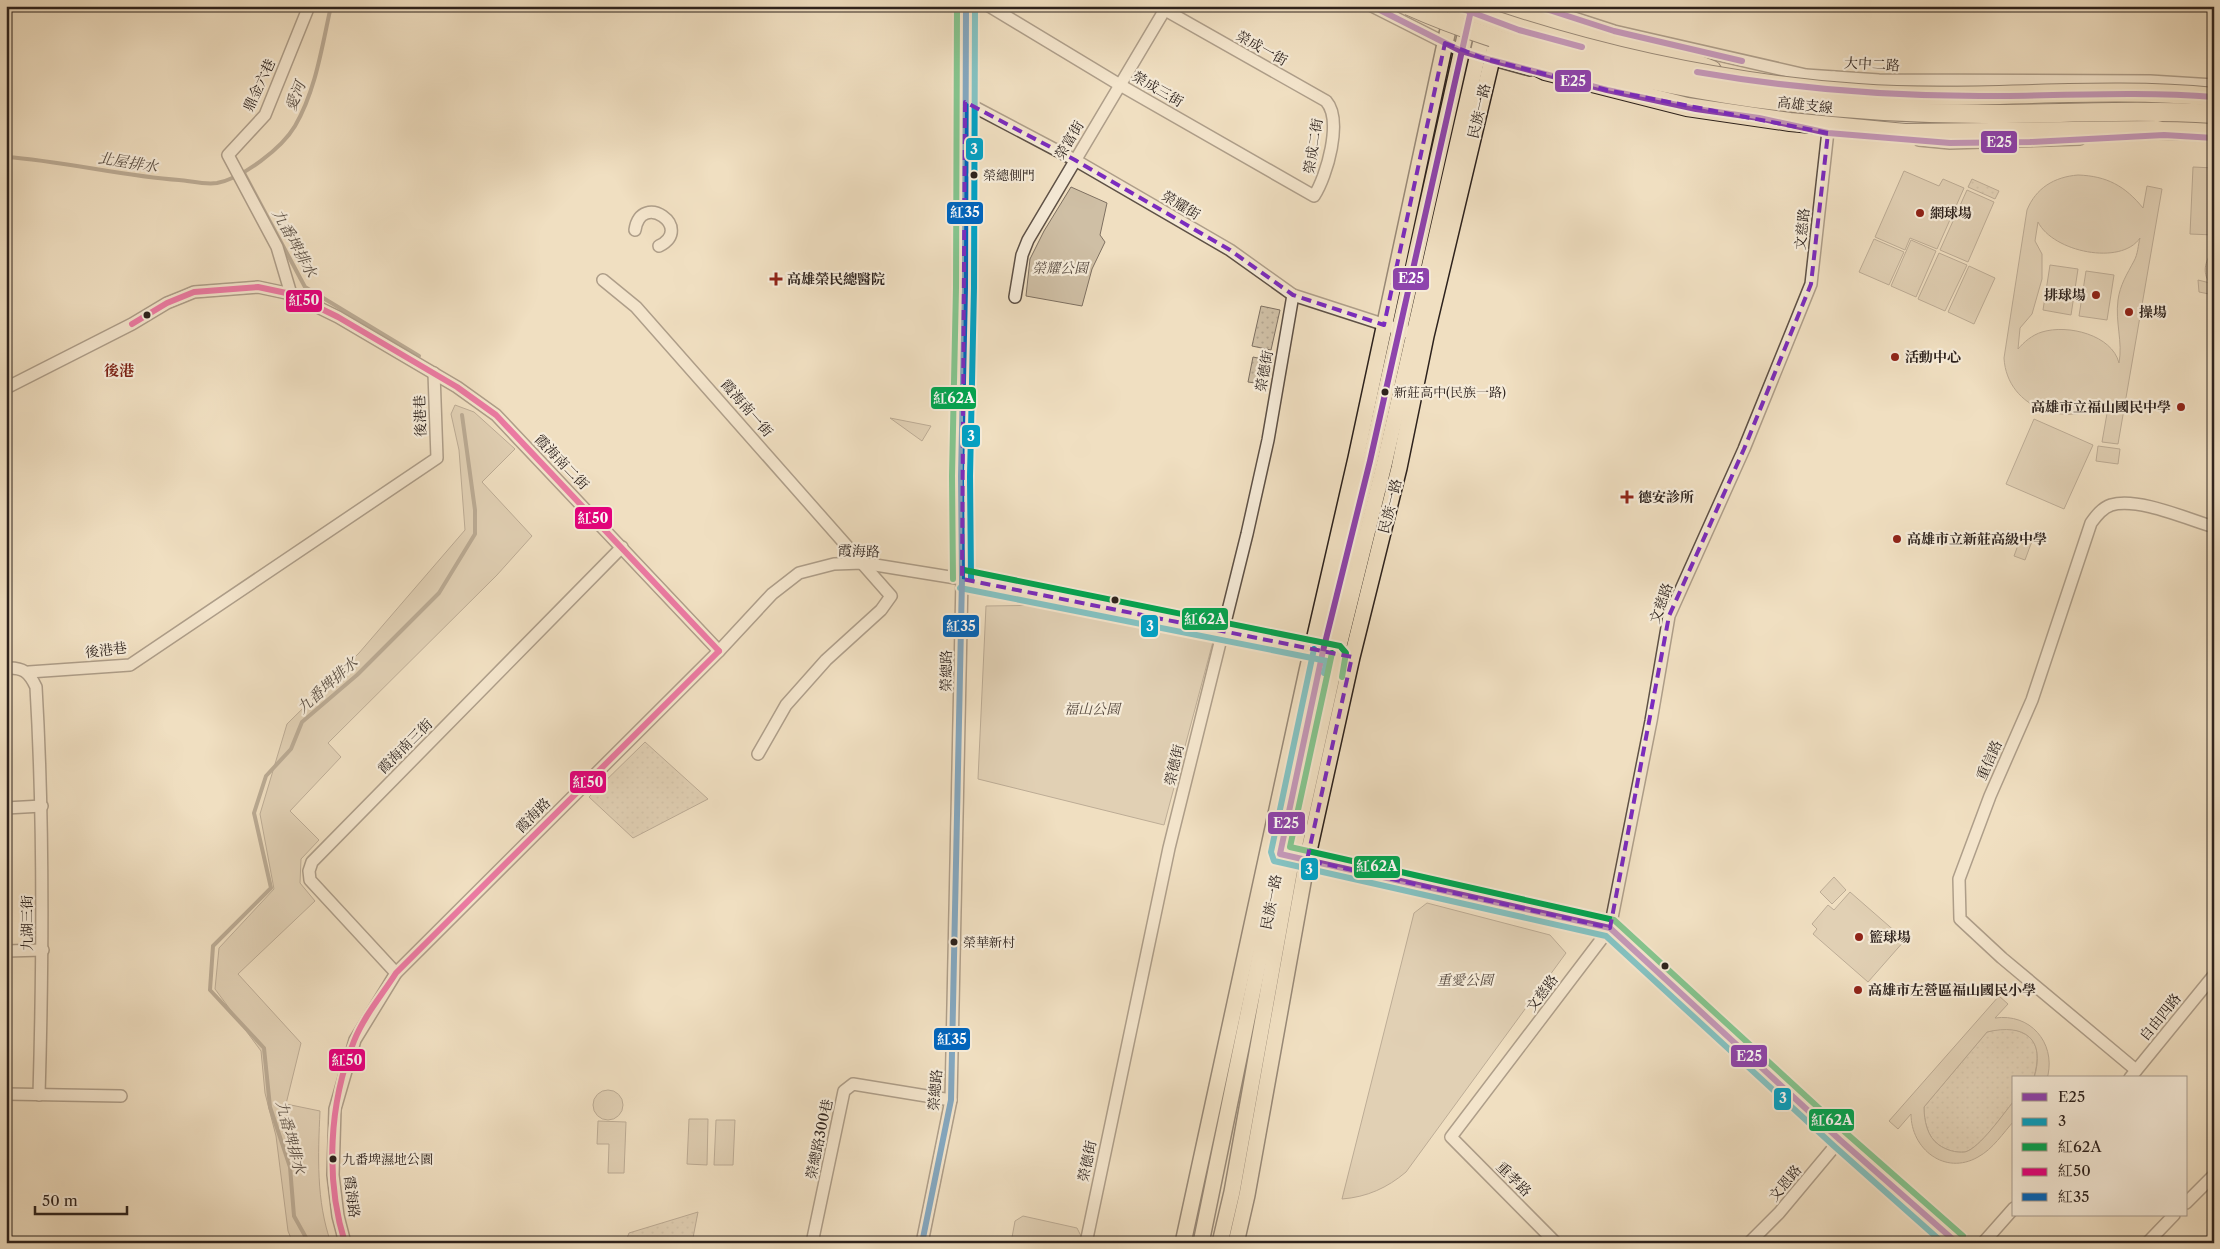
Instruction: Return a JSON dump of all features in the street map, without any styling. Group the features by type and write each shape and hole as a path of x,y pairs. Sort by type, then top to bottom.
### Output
{"highway":[{"name":"高雄支線","path":"1409,6 1450,25 1602,69 1736,97 1874,111 1983,114 2102,112 2214,114"},
{"name":"高雄支線","path":"1453,6 1519,30 1637,62 1733,79 1858,93 1980,96 2096,93 2214,97"},
{"path":"1505,6 1606,39 1690,62 1733,79"},
{"path":"1450,25 1544,71 1687,107 1790,122 1905,133 2214,131"}],"main road":[{"name":"民族一路","path":"1220,1243 1232,1192 1287,856 1384,325 1453,6"},
{"name":"民族一路","path":"1201,1243 1287,856 1324,651 1400,330 1472,6"},
{"name":"民族一路","path":"1182,1243 1287,856 1352,657 1399,468 1421,335 1484,58 1489,6"},
{"name":"民族一路","path":"1484,58 1505,6"},
{"name":"民族一路","path":"1324,651 1421,335"},
{"name":"民族一路","path":"1236,1243 1247,1195 1287,856"}],"street":[{"name":"鼎金六巷","path":"291,294 277,247 228,155 265,116 309,6"},
{"name":"榮總路","path":"922,1243 951,1100 962,579 961,476 965,288 966,6"},
{"name":"榮成三街","path":"989,6 1120,85 1314,196"},
{"path":"1377,8 1400,13 1417,9 1419,6"},
{"name":"大中二路","path":"1537,6 1614,30 1806,75 1956,81 2150,82 2214,85"},
{"name":"榮富街","path":"1015,297 1022,255 1028,240 1120,85 1163,8"},
{"name":"榮成一街","path":"1163,8 1326,101"},
{"path":"1377,8 1444,43 1484,58 1607,90 1696,109 1759,118 1828,133 1950,143 2030,142 2164,135 2214,138"},
{"name":"文慈路","path":"1451,1137 1610,928 1651,721 1669,616 1744,449 1811,284 1834,77"},
{"name":"榮成二街","path":"1314,196 1320,186 1325,170 1333,130 1332,107 1326,101"},
{"name":"榮耀街","path":"965,102 1075,160 1230,250 1293,295 1421,335"},
{"path":"1759,118 2214,127"},
{"path":"635,230 637,223 644,214 650,212 662,214 669,222 671,233 667,241 659,246"},
{"name":"霞海南一街","path":"603,280 636,307 891,596 881,610 826,660 786,705 758,754"},
{"path":"6,388 132,324 167,303 194,292 258,286 291,294 338,317 434,373"},
{"name":"榮德街","path":"1086,1243 1169,848 1247,534 1268,440 1293,295"},
{"name":"霞海南二街","path":"434,373 496,415 719,651"},
{"name":"後港巷","path":"6,668 22,669 30,672 130,665 437,458 434,373"},
{"name":"重信路","path":"2133,1074 1960,919 1959,879 1990,796 2029,706 2091,523 2095,517 2110,505 2126,503 2143,505 2214,527"},
{"name":"霞海南三街","path":"396,973 310,880 309,871 312,862 622,547"},
{"name":"霞海路","path":"345,1243 338,1216 333,1175 336,1109 355,1040 396,973 719,651 772,594 798,573 834,564 863,563 962,579 1352,657"},
{"name":"九湖三街","path":"30,672 36,686 42,806 43,950 39,1095"},
{"path":"6,808 42,806"},
{"path":"1287,856 1610,928 1840,1140 1957,1243"},
{"path":"6,951 43,950"},
{"name":"自由四路","path":"2133,1074 2214,975"},
{"name":"榮總路300巷","path":"812,1243 844,1091 853,1084 951,1100"},
{"path":"6,1094 121,1096"},
{"name":"重孝路","path":"1451,1137 1556,1243"},
{"name":"文恩路","path":"1749,1243 1779,1213 1840,1140"},
{"path":"2188,1201 2214,1175"},
{"path":"1983,1243 2012,1210"},
{"path":"2147,1243 2173,1216"}],"highlighted area":[{"path":"1445,43 1483,58 1607,90 1828,133 1811,284 1744,449 1669,616 1610,928 1307,860 1352,657 962,579 965,102 1075,160 1230,250 1293,295 1384,325"}],"green space":[{"path":"2193,167 2214,168 2214,235 2190,234"},
{"name":"網球場","path":"1904,171 1939,186 1943,179 1964,188 1937,249 1910,238 1905,250 1875,237"},
{"name":"操場","path":"2069,176 2098,177 2107,180 2122,188 2143,208 2147,186 2162,189 2118,444 2102,442 2109,402 2093,410 2076,414 2059,414 2043,410 2028,402 2016,391 2008,376 2004,358 2027,210 2035,196 2047,185","holes":["2038,222 2046,232 2072,248 2103,253 2118,252 2131,247 2140,238 2136,255 2122,284 2118,300 2119,363 2115,353 2108,345 2088,334 2076,331 2052,330 2042,332 2028,339 2018,349 2020,328 2032,314 2042,279 2042,254 2035,241"]},
{"path":"1972,179 1999,191 1995,199 1968,187"},
{"name":"榮耀公園","path":"1071,187 1107,203 1100,235 1105,242 1092,269 1082,306 1026,296 1030,259 1044,231"},
{"path":"1967,190 1994,202 1968,262 1940,250"},
{"path":"1874,239 1904,252 1889,285 1859,272"},
{"path":"1911,240 1936,251 1916,297 1891,286"},
{"name":"操場","path":"2214,249 2214,295 2199,292 2198,280 2210,283 2205,270"},
{"path":"1939,253 1967,265 1945,311 1918,299"},
{"name":"排球場","path":"2050,265 2078,269 2071,315 2043,310"},
{"path":"1969,266 1995,278 1974,324 1948,312"},
{"name":"排球場","path":"2086,271 2114,275 2107,320 2079,316"},
{"path":"1261,306 1280,310 1271,350 1252,346"},
{"path":"1253,357 1267,360 1263,384 1248,382"},
{"name":"九番埤濕地公園","path":"455,405 474,412 515,449 482,482 532,536 497,575 328,743 341,757 290,811 319,840 301,859 300,883 315,901 238,974 301,1043 286,1104 320,1111 320,1194 331,1243 293,1243 288,1231 276,1136 265,1093 261,1051 215,989 219,948 274,889 260,814 287,724 359,653 465,530 459,450 451,414"},
{"path":"890,418 931,426 922,441"},
{"path":"2034,419 2093,445 2064,509 2006,484"},
{"path":"2098,446 2120,449 2118,464 2096,461"},
{"path":"2021,537 2032,541 2025,560 2014,556"},
{"name":"福山公園","path":"1059,605 1215,634 1164,825 978,779 986,606"},
{"path":"645,742 708,799 633,838 589,797"},
{"path":"1834,877 1846,890 1832,904 1820,892"},
{"name":"籃球場","path":"1850,892 1905,940 1868,982 1813,934 1817,929 1812,924 1828,905 1834,910"},
{"name":"重愛公園","path":"1427,903 1550,935 1566,953 1406,1172 1392,1183 1376,1191 1342,1199 1414,913"},
{"path":"1999,996 2008,1004 1995,1018 2019,1020 2029,1025 2044,1041 2048,1051 2048,1075 2034,1076 2037,1053 2029,1037 2022,1032 2012,1030 1987,1032 1924,1107 1927,1128 1935,1142 1948,1150 1965,1152 1984,1138 2012,1104 2012,1123 1993,1145 1978,1157 1966,1162 1942,1161 1932,1156 1923,1148 1913,1127 1911,1114 1898,1129 1889,1121"},
{"path":"2003,1028 2023,1033 2029,1037 2034,1043 2036,1050 2037,1058 2034,1076 2012,1076 2012,1104 1977,1144 1965,1152 1955,1152 1939,1145 1932,1138 1926,1123 1924,1107 1987,1032"},
{"path":"608,1090 619,1094 623,1105 619,1116 608,1120 597,1116 593,1105 597,1094"},
{"path":"689,1119 708,1119 707,1165 687,1164"},
{"path":"716,1120 735,1120 733,1165 714,1165"},
{"path":"598,1121 626,1122 624,1173 608,1173 609,1144 597,1144"},
{"path":"698,1212 692,1243 625,1243 629,1233"},
{"path":"1023,1216 1077,1228 1082,1238 1081,1243 1011,1243 1015,1221"}],"waterway":[{"name":"北屋排水","path":"6,157 203,183 217,183 238,175 261,161 289,135 295,126 313,83 331,6"},
{"name":"九番埤排水","path":"244,173 305,287 419,356"},
{"name":"九番埤排水","path":"309,1243 294,1216 290,1167 270,1107 264,1048 210,990 213,946 271,888 254,813 266,776 291,749 302,722 357,675 439,593 475,534 475,510 462,415"}],"transit line":[{"name":"紅62A","path":"953,579 952,476 956,288 957,6"},
{"name":"紅35","path":"922,1243 951,1100 962,579 961,476 965,288 966,6"},
{"name":"3","path":"971,579 970,476 974,288 975,6"},
{"name":"E25","path":"1372,6 1461,51 1491,60 1607,90 1696,109 1759,118 1828,133 1950,143 2030,142 2164,135 2214,138"},
{"name":"E25","path":"1455,6 1519,30 1582,47"},
{"name":"E25","path":"1472,6 1370,461 1323,651 1280,854 1610,928 1840,1140 1957,1243"},
{"name":"E25","path":"1546,9 1614,31 1742,61"},
{"name":"E25","path":"1697,72 1802,87 1908,94 1979,96 2126,94 2214,97"},
{"name":"紅50","path":"132,324 167,303 194,292 258,287 291,294 338,317 457,387 496,415 719,651"},
{"name":"紅62A","path":"964,570 1340,646 1346,653 1342,677"},
{"name":"3","path":"960,588 1327,661 1324,673"},
{"name":"3","path":"1314,649 1271,852 1274,861 1606,936 1834,1146 1943,1243"},
{"name":"紅50","path":"345,1243 334,1193 332,1167 335,1115 346,1065 354,1041 368,1014 396,973 719,651"},
{"name":"紅62A","path":"1332,653 1290,847 1614,920 1846,1133 1963,1236"}],"place":[{"name":"榮總側門","path":"974,175"},
{"name":"網球場","path":"1920,213"},
{"name":"高雄榮民總醫院","path":"776,279"},
{"name":"排球場","path":"2096,295"},
{"name":"操場","path":"2129,312"},
{"name":"活動中心","path":"1895,357"},
{"name":"新莊高中(民族一路)","path":"1385,392"},
{"name":"高雄市立福山國民中學","path":"2181,407"},
{"name":"德安診所","path":"1627,497"},
{"name":"高雄市立新莊高級中學","path":"1897,539"},
{"name":"籃球場","path":"1859,937"},
{"name":"榮華新村","path":"954,942"},
{"name":"高雄市左營區福山國民小學","path":"1858,990"},
{"name":"九番埤濕地公園","path":"333,1159"}],"district":[{"name":"後港","path":"119,370"}],"water label":[{"name":"愛河","path":"295,96"}]}
